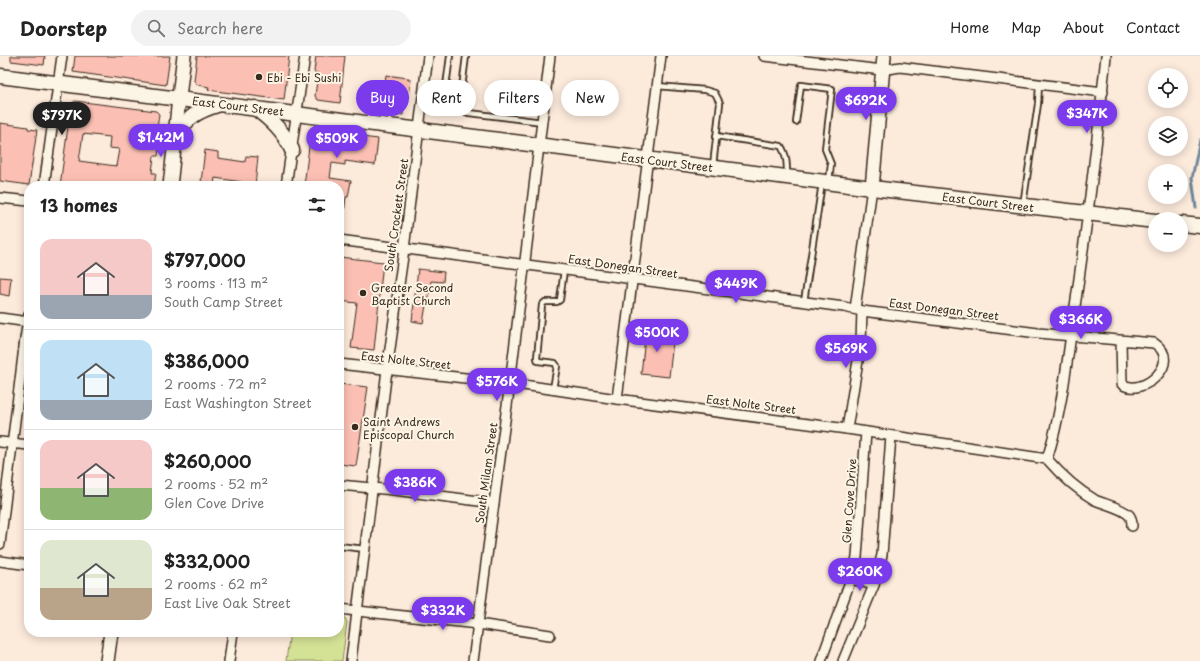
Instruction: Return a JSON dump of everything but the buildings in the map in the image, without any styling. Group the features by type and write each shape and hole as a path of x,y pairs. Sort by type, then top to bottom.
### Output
{"main road":[{"path":"171,181 184,56"},
{"path":"872,188 884,56"},
{"name":"East Court Street","path":"0,76 872,188 1148,220"},
{"path":"176,134 192,115 220,104"},
{"path":"255,108 288,139 292,150"},
{"path":"1188,225 1200,226"},
{"path":"107,661 110,637"}],"street":[{"path":"45,181 62,56"},
{"path":"287,181 305,56"},
{"name":"South Crockett Street","path":"426,80 428,56"},
{"name":"South Milam Street","path":"473,661 510,383 550,56"},
{"path":"617,399 646,159 661,56"},
{"path":"764,56 882,70 900,67 1103,92"},
{"path":"1106,56 1088,214 1071,335 1055,435 1047,459 1061,475 1078,489 1095,500 1128,514 1132,519 1132,526"},
{"name":"South Crockett Street","path":"351,661 387,370 422,116"},
{"path":"847,429 861,342 859,310 872,188"},
{"path":"0,198 24,200"},
{"name":"East Donegan Street","path":"344,241 859,310 1122,341"},
{"path":"0,318 24,319"},
{"path":"1122,341 1154,343 1161,348 1164,355 1165,364 1160,374 1144,385 1133,388 1126,387 1122,384 1122,341"},
{"path":"0,544 24,350"},
{"name":"East Nolte Street","path":"344,365 510,383 617,399 847,429 1047,459"},
{"name":"Glen Cove Drive","path":"821,661 851,579 857,557 866,432"},
{"path":"843,661 874,584 882,556 891,436"},
{"path":"0,442 24,445"},
{"path":"344,486 394,490 494,503"},
{"path":"0,561 24,564"},
{"path":"851,579 874,584"},
{"path":"344,610 478,624 550,635"},
{"path":"229,661 232,637"}],"lane":[{"path":"447,80 450,56"},
{"path":"463,80 466,56"},
{"path":"1023,206 1038,104 1039,84"},
{"path":"796,122 801,85 832,88 825,149 831,164 825,182 804,302"},
{"path":"656,86 705,90 715,93 720,102 713,168"},
{"path":"476,113 543,122"},
{"path":"716,136 781,146 787,161 787,177"},
{"path":"553,389 557,366 555,363 538,361 537,358 542,305 545,302 557,302 560,300 564,270"},
{"path":"344,547 365,549"}],"green space":[{"path":"345,618 347,622 342,661 286,661 289,637 344,637"}],"waterway":[{"path":"1196,208 1192,178 1200,140"}],"place":[{"name":"Ebi - Ebi Sushi","path":"259,77"},
{"name":"Greater Second Baptist Church","path":"363,293"},
{"name":"Saint Andrews Episcopal Church","path":"355,427"}]}
